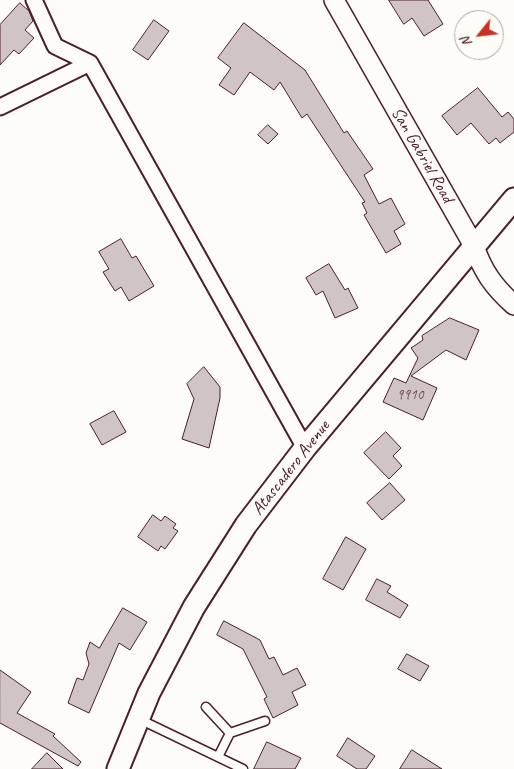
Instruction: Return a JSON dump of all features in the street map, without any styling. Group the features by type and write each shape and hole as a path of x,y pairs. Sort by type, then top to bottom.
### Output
{"main road":[{"name":"Atascadero Avenue","path":"118,769 149,693 194,607 246,525 305,448 514,199"}],"street":[{"path":"34,0 55,46 90,63 305,448"},
{"name":"San Gabriel Road","path":"334,0 474,246 481,267 502,294 514,305"},
{"path":"0,107 90,63"}],"lane":[{"path":"206,707 230,733"},
{"path":"139,719 243,769"},
{"path":"218,757 230,733 265,721"}],"building":[{"path":"389,0 428,0 443,24 424,36 412,18 404,24"},
{"path":"20,3 29,11 33,21 25,30 34,38 19,54 14,50 0,65 0,25"},
{"path":"154,20 169,31 148,60 133,50"},
{"path":"244,23 305,70 344,133 347,131 373,169 364,175 379,204 391,198 405,224 394,231 401,244 386,253 364,215 367,213 362,203 365,202 307,114 302,118 280,82 274,90 250,72 234,95 219,85 231,68 218,58"},
{"path":"478,88 502,117 508,112 514,119 514,132 500,143 496,138 489,144 471,123 457,135 442,116"},
{"path":"268,125 278,134 268,144 258,135"},
{"path":"121,239 132,258 136,256 154,286 129,301 121,287 115,291 103,272 109,269 99,252"},
{"path":"329,264 345,290 348,288 358,308 335,318 323,291 316,295 306,278"},
{"path":"450,318 479,330 466,360 446,350 411,376 437,388 423,420 383,402 394,378 406,383 418,358 411,348 423,340 422,336"},
{"path":"204,367 220,387 220,398 209,448 182,439 194,399 187,384"},
{"path":"114,411 126,432 102,445 90,424"},
{"path":"386,432 401,448 393,456 402,466 389,479 364,453"},
{"path":"390,483 405,500 382,520 367,503"},
{"path":"153,515 161,521 165,516 176,524 173,528 178,531 165,549 161,546 158,551 138,537"},
{"path":"346,537 366,549 343,590 323,579"},
{"path":"377,579 391,586 387,592 408,605 400,618 366,600"},
{"path":"123,608 147,622 130,650 119,643 89,713 68,703 77,678 83,680 89,664 86,653 90,642 99,648"},
{"path":"224,621 260,640 269,659 274,657 283,675 297,668 306,685 292,692 298,705 273,718 264,699 267,697 243,649 217,635"},
{"path":"407,654 429,666 420,681 398,669"},
{"path":"0,670 31,692 17,713 55,734 53,736 81,762 78,766 0,723"},
{"path":"348,738 375,756 366,769 357,769 337,756"},
{"path":"267,742 301,758 295,769 254,769"},
{"path":"412,750 442,769 400,769"},
{"path":"47,753 63,769 32,769"}]}
